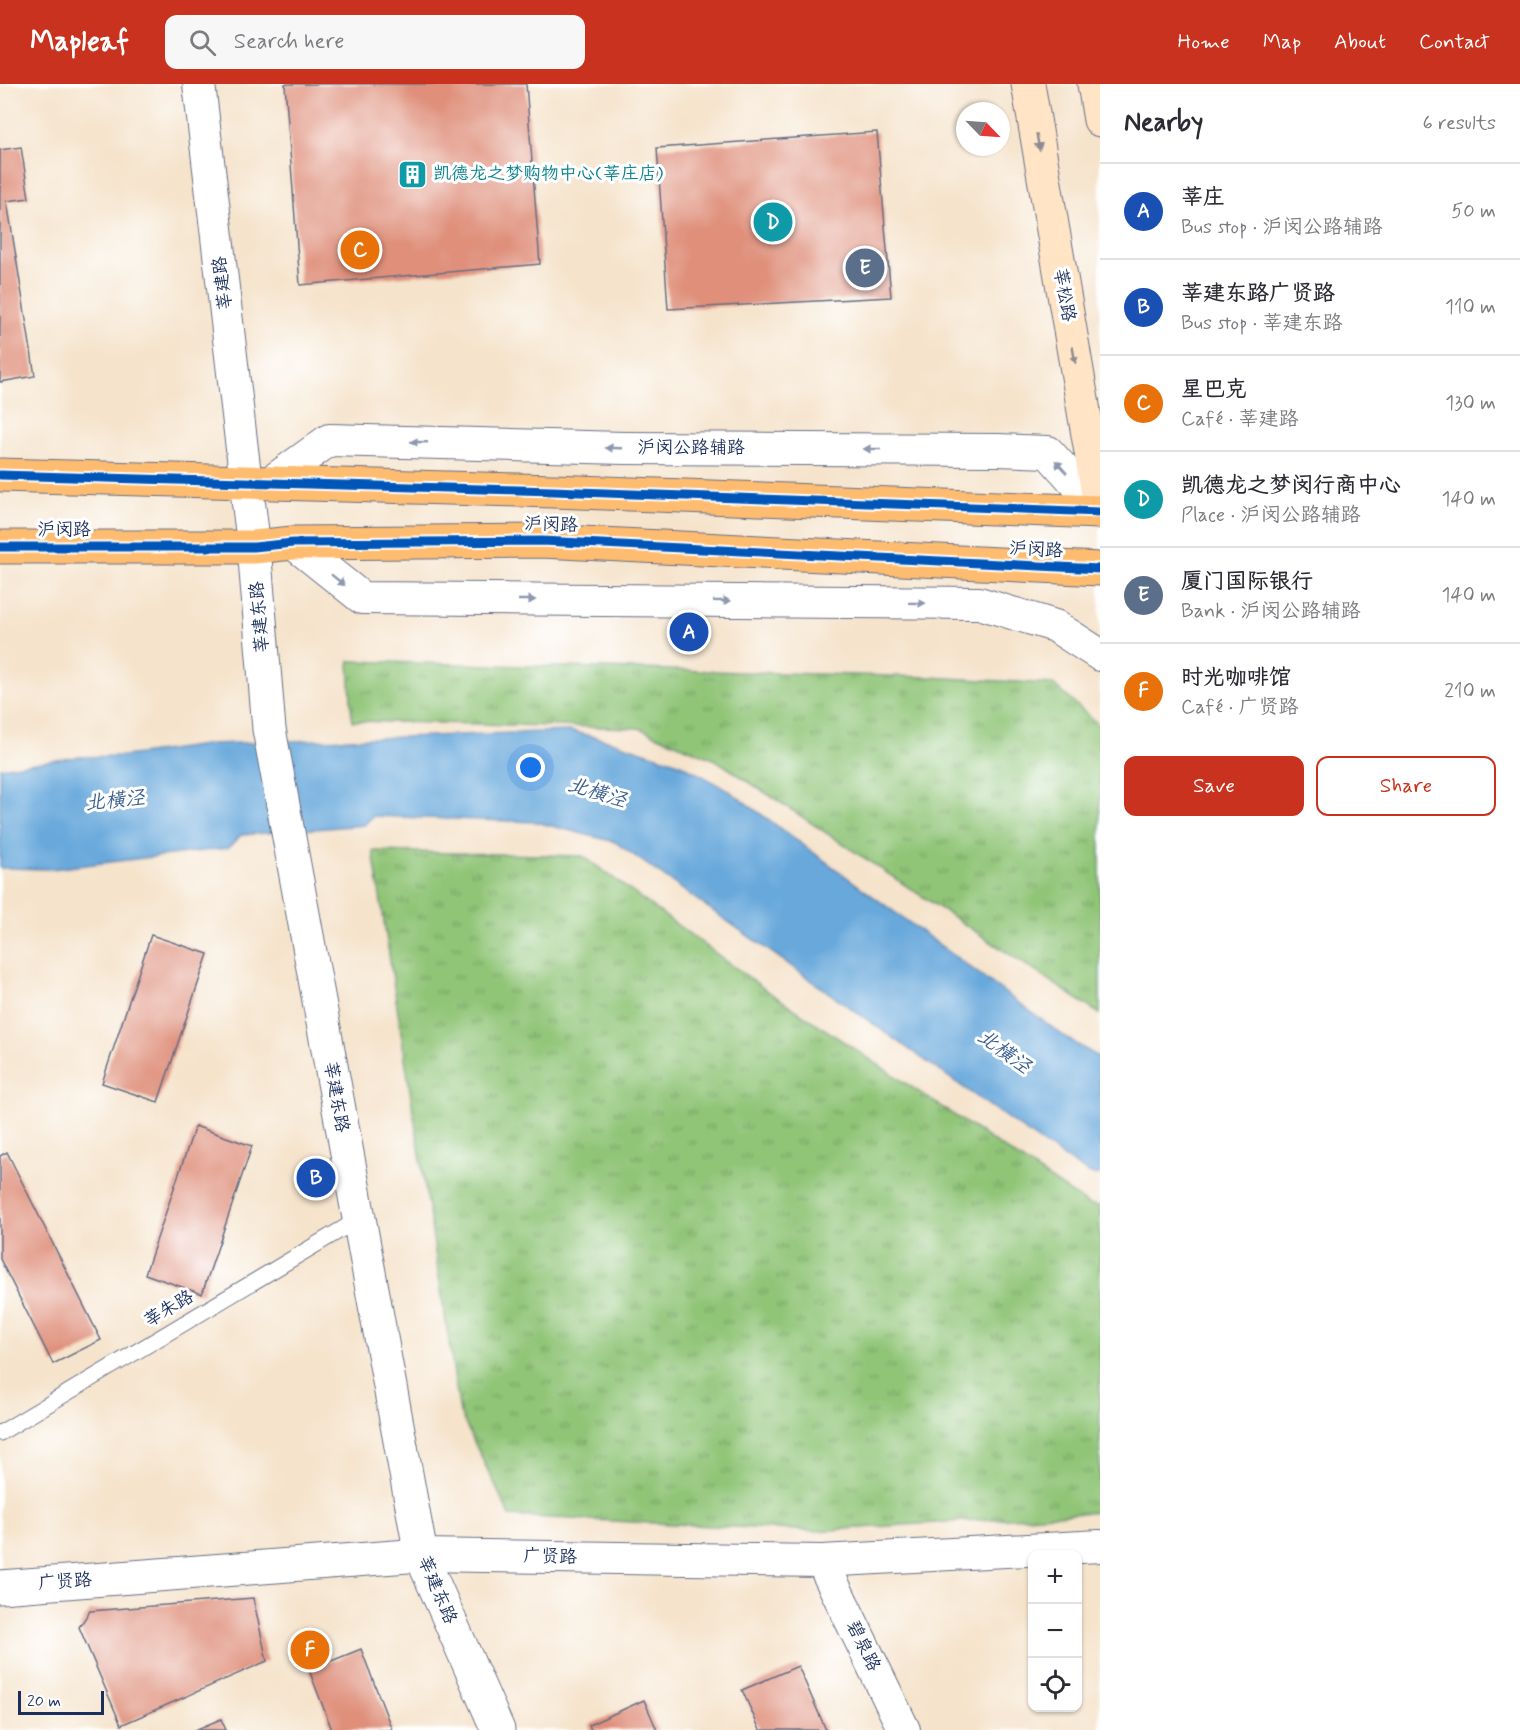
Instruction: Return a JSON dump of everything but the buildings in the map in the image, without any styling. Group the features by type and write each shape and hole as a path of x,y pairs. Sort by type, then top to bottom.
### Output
{"highway":[{"name":"沪闵路","path":"0,475 1100,511"},
{"name":"沪闵路","path":"0,547 254,547 293,543 542,541 1100,569"}],"main road":[{"name":"莘松路","path":"1028,84 1100,505"},
{"path":"1094,84 1100,120"}],"street":[{"name":"莘建路","path":"200,84 258,483"},
{"name":"沪闵公路辅路","path":"258,483 329,440 624,448 998,450 1048,452 1100,511"},
{"name":"莘建东路","path":"258,483 254,547 269,729 421,1555 498,1730"},
{"path":"293,543 362,598 980,603 1055,626 1100,655"},
{"name":"广贤路","path":"0,1587 421,1555 822,1562 1100,1546"},
{"name":"碧泉路","path":"822,1562 904,1730"}],"lane":[{"name":"莘朱路","path":"0,1433 359,1219"}],"green space":[{"path":"349,661 929,677 1053,684 1100,726 1100,1014 716,760 639,728 352,721"},
{"path":"373,851 583,856 766,990 1089,1205 1100,1206 1100,1512 815,1531 510,1516 460,1413"}],"water":[{"name":"北横泾","path":"570,731 611,741 679,763 728,790 1068,1039 1100,1058 1100,1175 1088,1173 1045,1145 615,842 536,822 373,816 364,825 241,835 228,848 52,869 0,868 0,768 78,757 125,756 212,744"}],"cycle path":[{"path":"0,475 553,491 1100,512"},
{"path":"0,547 254,547 293,543 542,541 1100,569"}],"place":[{"name":"凯德龙之梦购物中心(莘庄店)","path":"412,174"},
{"name":"凯德龙之梦闵行商中心","path":"773,222"},
{"name":"星巴克","path":"360,250"},
{"name":"厦门国际银行","path":"865,268"},
{"name":"莘庄","path":"689,632"},
{"name":"莘建东路广贤路","path":"316,1178"},
{"name":"时光咖啡馆","path":"310,1650"}]}
